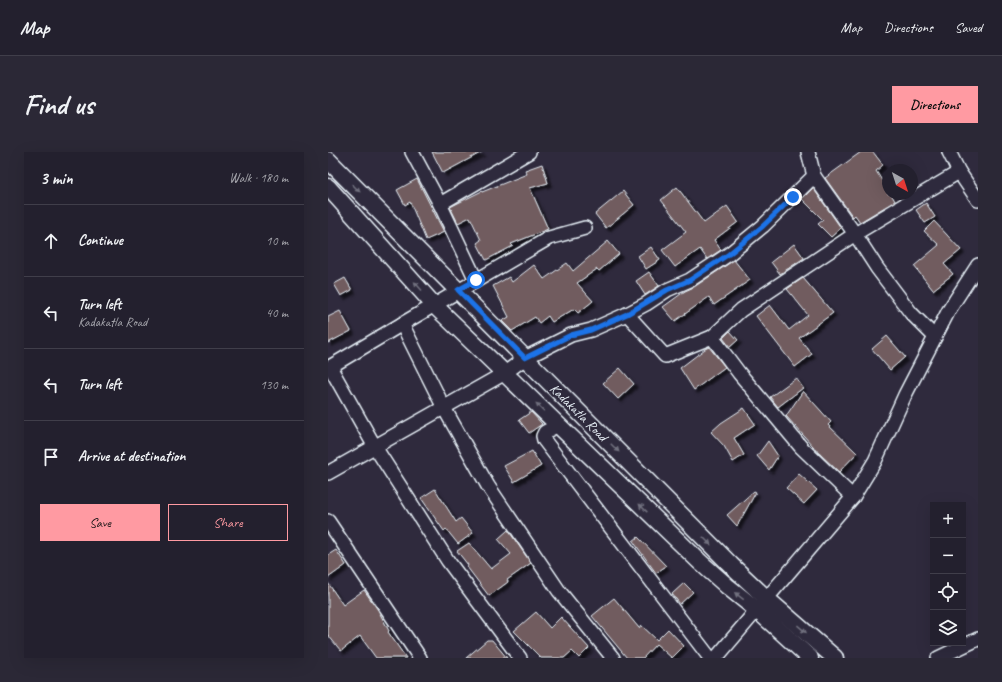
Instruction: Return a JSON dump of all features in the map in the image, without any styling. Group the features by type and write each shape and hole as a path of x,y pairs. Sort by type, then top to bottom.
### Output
{"street":[{"path":"412,152 440,204 476,280"},
{"path":"440,204 529,152"},
{"path":"808,152 814,176 877,268 906,306 935,337"},
{"path":"949,152 959,172 978,200"},
{"name":"Kadakatla Road","path":"328,160 731,565 762,605 810,658"},
{"path":"627,314 665,356 712,337 741,310 855,234 959,172"},
{"path":"328,473 505,373 525,358 571,335 591,330 627,314 667,290 690,280 729,254 763,226 814,176"},
{"name":"Kadakatla Road","path":"328,187 434,305 700,562 727,586 762,605 835,658"},
{"path":"520,658 448,561 375,447 329,368 458,290 549,238 585,228"},
{"path":"724,655 762,605 853,497 875,461 905,395 949,310 978,265"},
{"path":"402,324 444,408 488,486 559,591 613,658"},
{"path":"712,337 739,373 801,447 853,497"},
{"path":"558,425 546,432 543,436 544,440 710,658"},
{"path":"328,521 420,658"},
{"path":"938,658 978,639"}],"building":[{"path":"432,152 482,152 443,173"},
{"path":"861,152 873,152 882,164 876,171 882,180 882,200 895,201 860,222 855,215 853,217 825,178"},
{"path":"542,164 548,183 530,188 548,229 511,244 513,246 486,260 477,243 481,240 470,217 458,223 450,207 482,191 527,174 525,170"},
{"path":"417,179 444,232 426,240 410,202 405,205 397,190"},
{"path":"677,187 704,223 727,206 738,222 714,240 721,250 707,259 700,249 675,267 662,250 686,232 661,200"},
{"path":"813,188 841,228 831,237 818,224 823,220 802,199"},
{"path":"623,191 634,205 606,228 595,214"},
{"path":"926,203 935,217 925,223 916,210"},
{"path":"934,221 961,250 944,264 953,274 933,290 914,266 939,245 924,231"},
{"path":"608,241 619,254 599,271 597,269 577,283 593,301 578,313 574,309 552,322 548,316 539,323 535,317 512,331 502,321 509,317 493,286 509,277 512,282 534,265 544,279 567,263 573,271"},
{"path":"794,244 804,258 780,274 771,262"},
{"path":"651,247 660,260 646,269 638,256"},
{"path":"734,260 750,280 714,305 709,297 675,321 663,307 685,291 694,287"},
{"path":"649,272 659,286 645,295 636,281"},
{"path":"345,278 352,290 341,296 334,284"},
{"path":"803,278 833,313 799,338 812,354 795,367 756,316 770,305 789,330 808,315 787,289"},
{"path":"340,311 351,331 328,343 328,317"},
{"path":"730,331 738,340 730,347 723,338"},
{"path":"887,336 905,357 890,370 872,349"},
{"path":"709,347 725,367 694,390 680,368"},
{"path":"620,368 634,384 618,399 603,383"},
{"path":"796,378 803,388 778,407 770,397"},
{"path":"803,391 831,422 828,425 857,453 839,472 821,455 786,416"},
{"path":"744,408 755,424 734,438 744,455 733,462 724,446 711,432 721,423"},
{"path":"531,412 542,424 529,433 519,420"},
{"path":"768,441 778,456 769,470 757,456"},
{"path":"532,451 541,466 514,482 504,466"},
{"path":"799,474 817,490 804,504 786,488"},
{"path":"435,489 456,522 461,518 473,533 458,544 446,529 444,531 421,498"},
{"path":"754,491 756,492 737,526 727,515"},
{"path":"508,530 531,563 507,580 508,582 489,596 457,551 469,543 491,569 511,554 498,539"},
{"path":"638,537 666,566 656,573 633,541"},
{"path":"336,550 346,565 328,578 328,555"},
{"path":"328,583 343,605 364,590 378,610 389,631 388,632 406,658 376,658 360,636 341,651 328,635"},
{"path":"684,583 693,592 680,604 672,594"},
{"path":"614,598 639,628 641,625 657,640 668,629 684,646 672,658 656,644 643,658 627,658 592,616"},
{"path":"536,612 550,628 561,617 589,648 579,658 572,651 564,658 541,658 514,631"},
{"path":"487,640 492,640 507,658 466,658"}],"route":[{"path":"476,280 458,290 525,358 556,344 571,335 591,330 627,314 646,304 667,290 690,280 729,254 763,226 793,197"}]}
